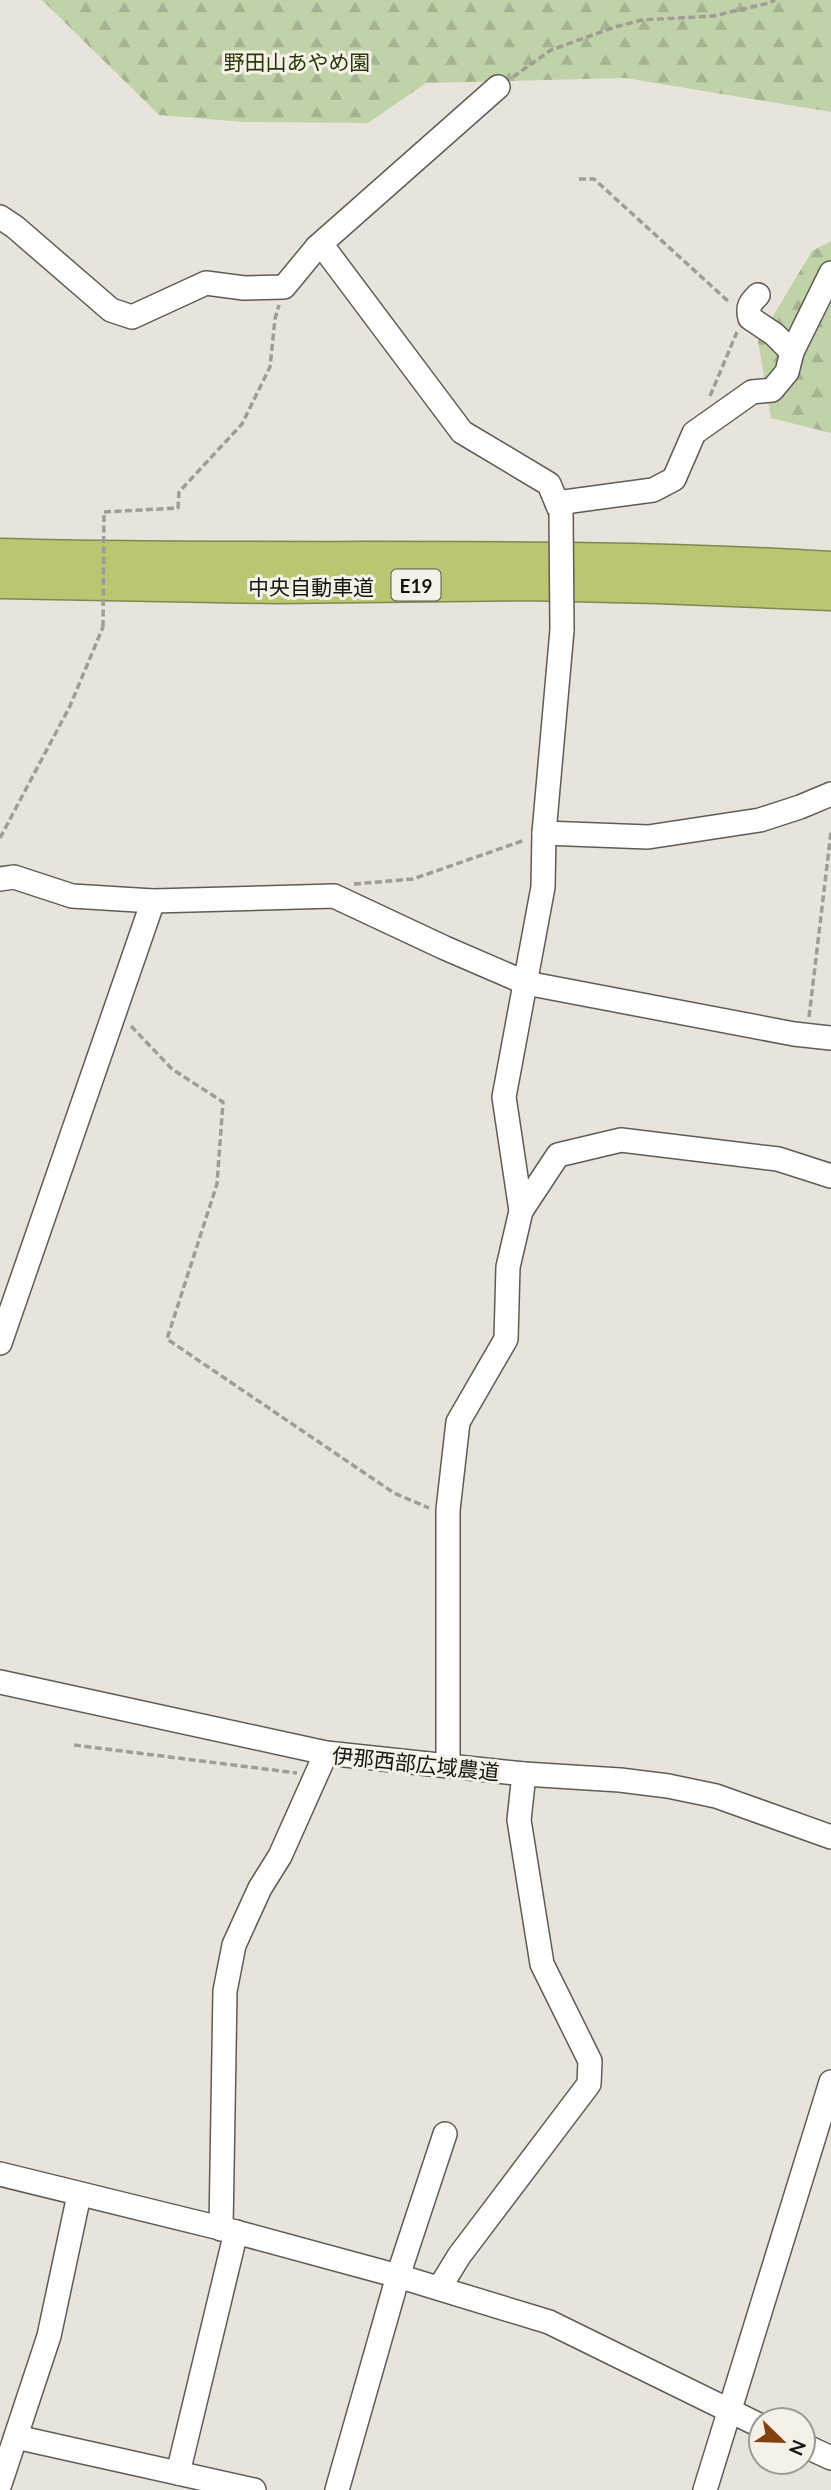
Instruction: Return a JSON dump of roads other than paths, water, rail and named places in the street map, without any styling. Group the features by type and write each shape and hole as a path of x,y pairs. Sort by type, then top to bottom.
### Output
{"highway":[{"name":"中央自動車道","path":"0,555 273,560 660,561 831,568"},
{"name":"中央自動車道","path":"0,582 276,587 527,584 831,594"}],"street":[{"path":"0,217 111,310 132,317 206,283 243,288 284,287 317,247 498,87"},
{"path":"317,247 327,252 462,432 550,484 559,508 562,630 544,833 543,887 504,1097 521,1210"},
{"path":"559,508 653,490 674,479 694,433 752,392 772,390 787,372 792,352 831,273"},
{"path":"758,295 750,302 750,318 774,334 792,352"},
{"path":"544,833 648,837 760,820 831,794"},
{"path":"0,879 14,877 72,896 153,901 334,896 526,983 614,1002 831,1038"},
{"path":"0,1343 153,901"},
{"path":"448,1766 447,1516 458,1422 506,1339 508,1267 521,1210 558,1155 621,1140 778,1159 831,1176"},
{"name":"伊那西部広域農道","path":"0,1682 326,1753 524,1774 620,1780 716,1796 831,1837"},
{"path":"178,2473 228,2231 225,1991 233,1945 260,1888 280,1856 326,1753"},
{"path":"440,2287 459,2256 589,2084 590,2061 542,1964 519,1819 524,1774"},
{"path":"705,2490 831,2082"},
{"path":"337,2490 398,2276 445,2134"},
{"path":"0,2174 440,2287 549,2322 747,2419"},
{"path":"0,2484 49,2336 79,2195"},
{"path":"16,2437 243,2489"}],"park label":[{"name":"野田山あやめ園","path":"297,61"}]}
